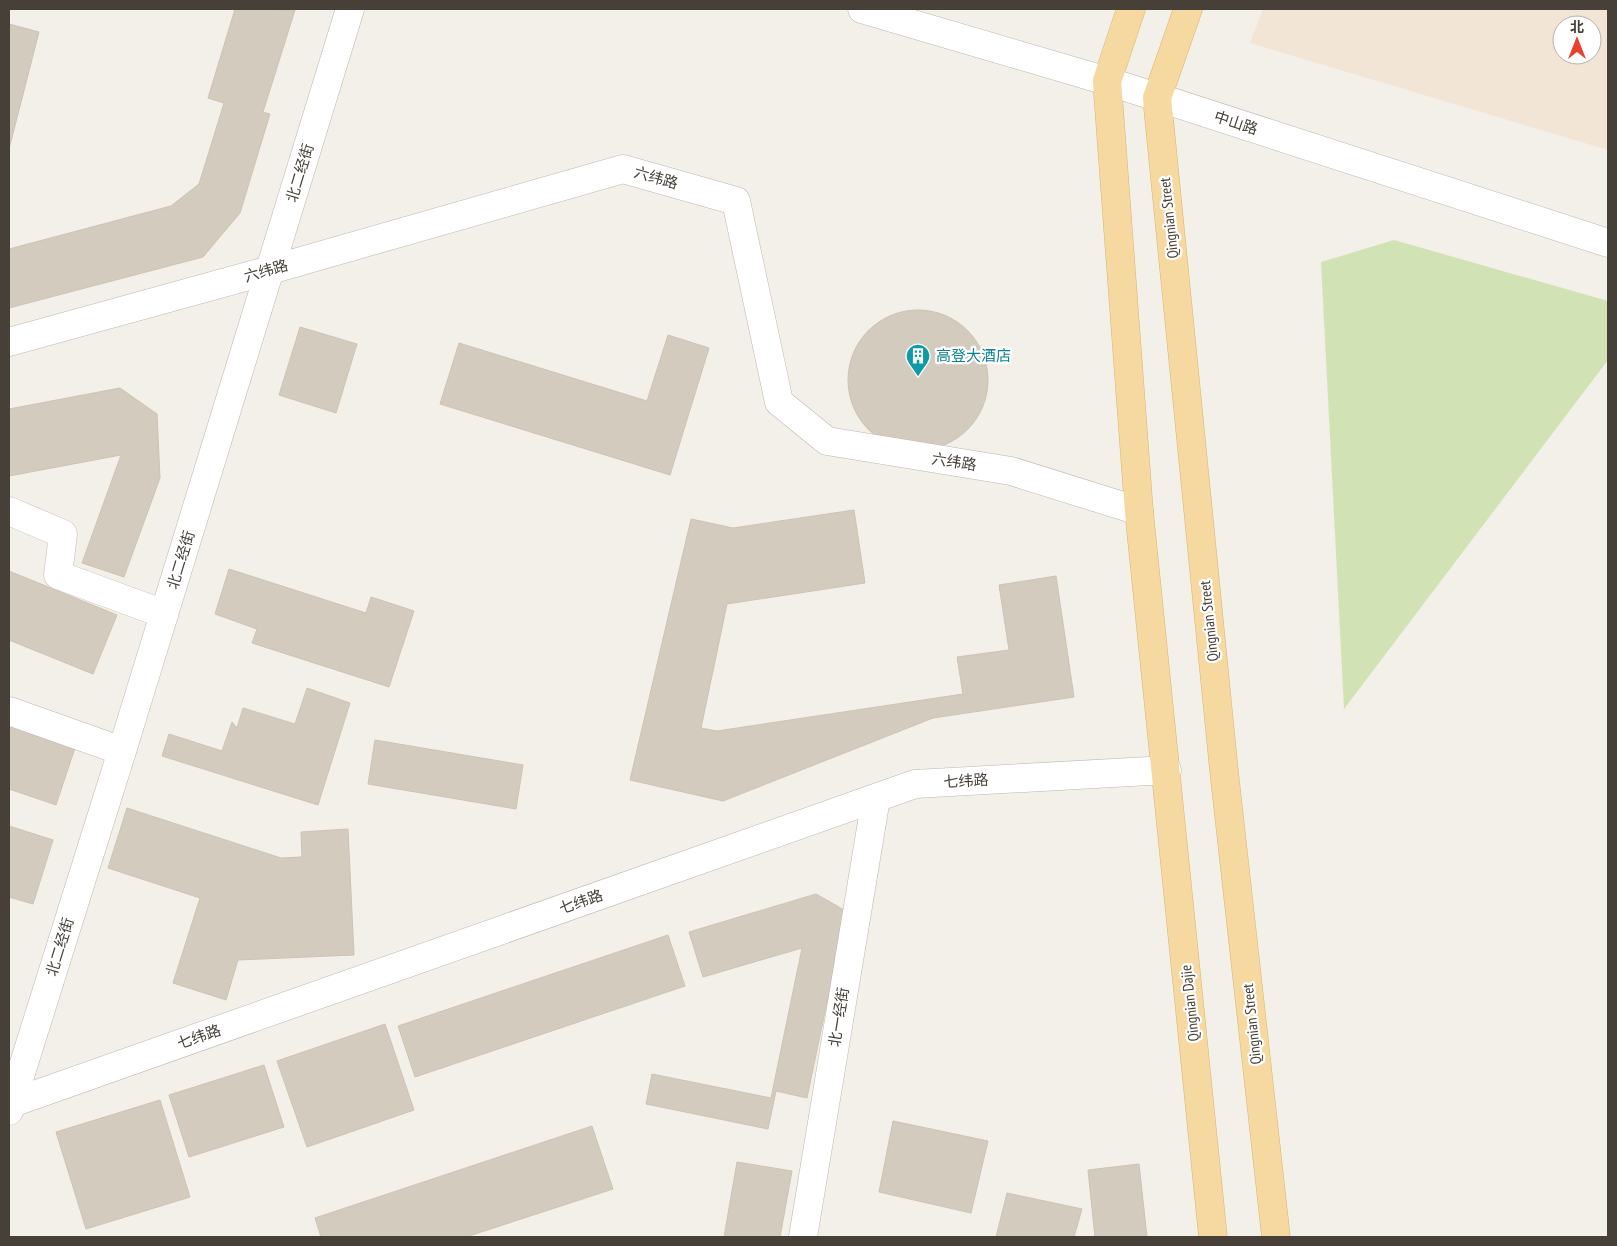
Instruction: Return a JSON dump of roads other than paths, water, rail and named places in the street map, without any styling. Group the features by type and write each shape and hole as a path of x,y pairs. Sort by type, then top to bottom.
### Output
{"main road":[{"path":"1131,9 1107,81 1139,511 1167,770"},
{"name":"Qingnian Street","path":"1188,9 1157,98 1225,780 1276,1237"},
{"name":"Qingnian Dajie","path":"1167,770 1213,1237"}],"street":[{"name":"北二经街","path":"10,1106 122,751 350,9"},
{"name":"中山路","path":"862,9 1107,81 1608,242"},
{"name":"六纬路","path":"9,342 623,169 736,201 779,402 827,441 1011,471 1139,511"},
{"path":"9,511 63,534 58,575 164,614"},
{"path":"9,711 122,751"},
{"name":"七纬路","path":"10,1106 915,784 1167,770"},
{"name":"北一经街","path":"803,1237 876,798"}],"place":[{"name":"高登大酒店","path":"918,377"}]}
